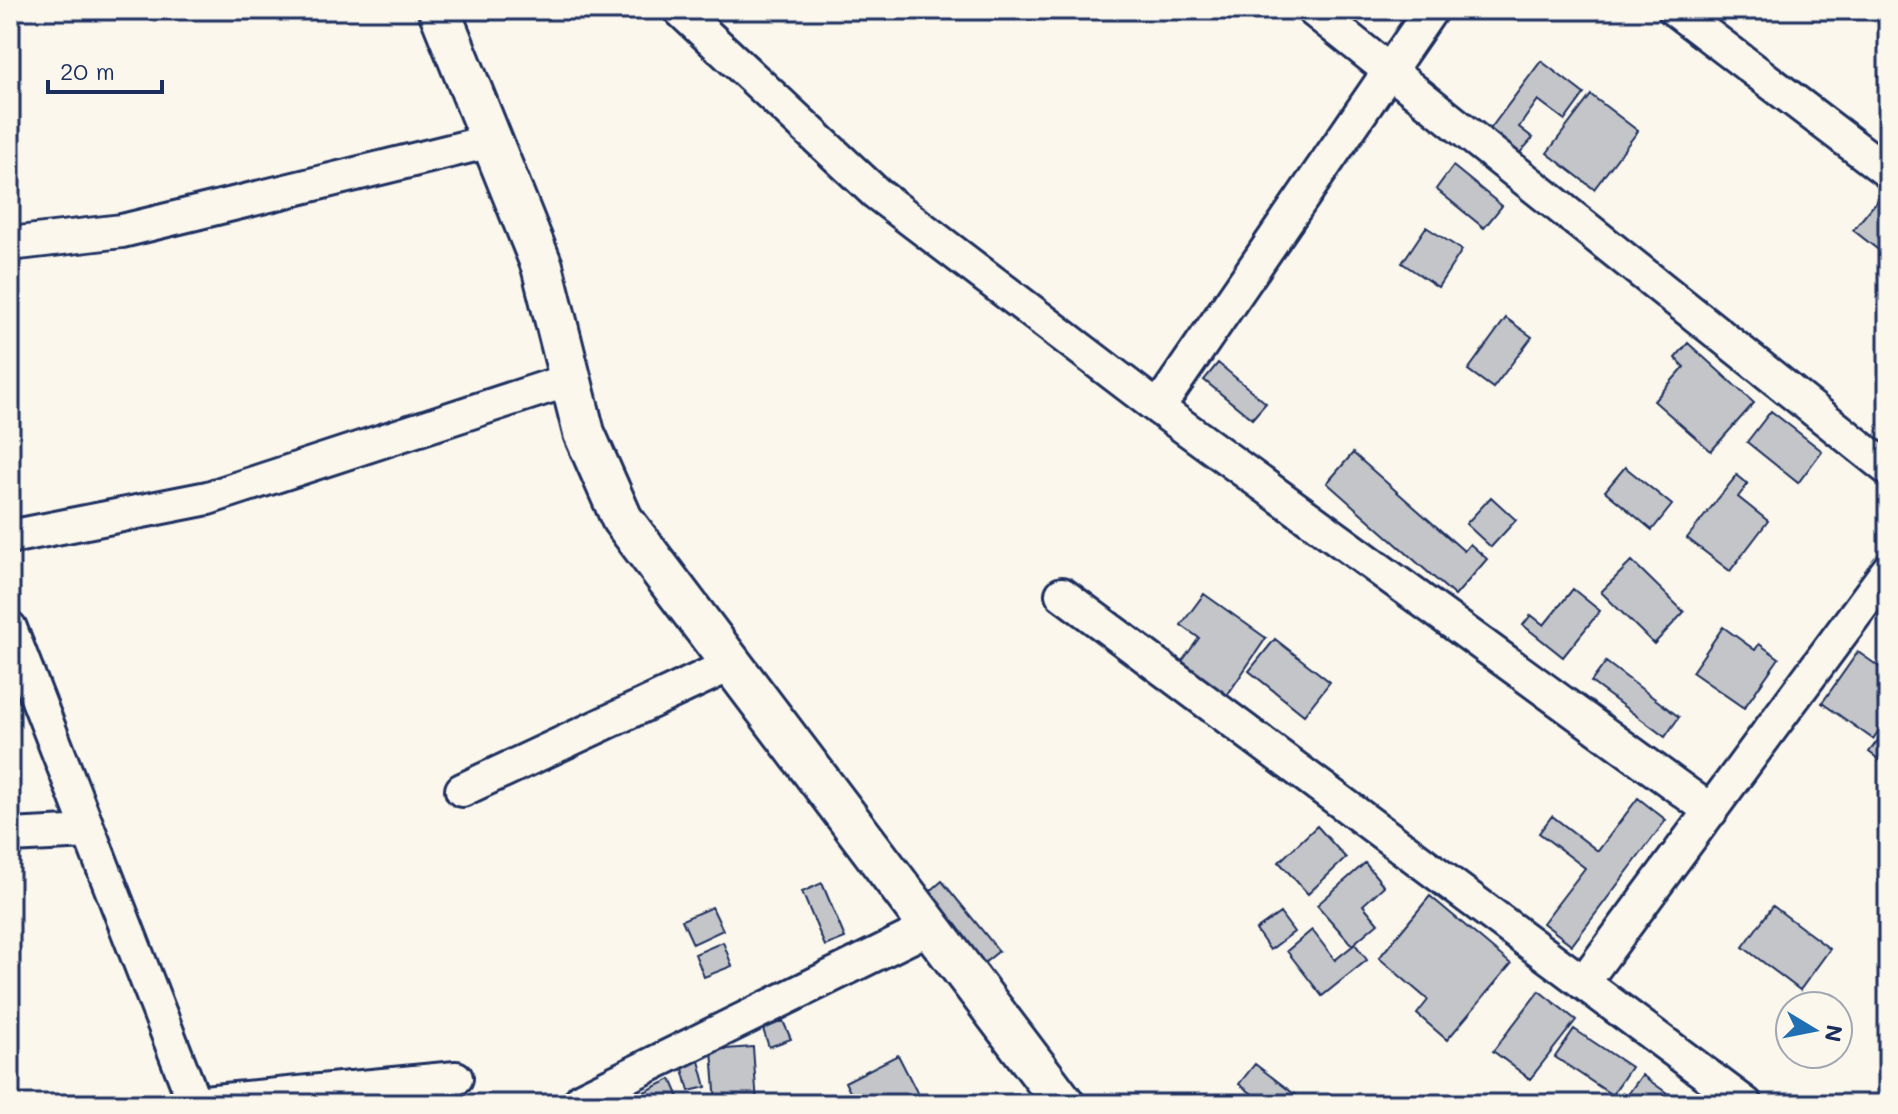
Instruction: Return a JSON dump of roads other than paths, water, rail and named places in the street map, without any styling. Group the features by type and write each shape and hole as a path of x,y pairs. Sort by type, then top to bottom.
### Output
{"street":[{"path":"439,10 542,266 584,433 622,519 1064,1104"},
{"path":"680,10 876,193 1158,408 1711,811"},
{"path":"1313,10 1391,69 1888,469"},
{"path":"1158,408 1431,10"},
{"path":"1675,10 1888,172"},
{"path":"10,244 122,231 491,141"},
{"path":"10,537 208,498 569,380"},
{"path":"1583,983 1888,570"},
{"path":"1062,594 1746,1104"},
{"path":"10,628 191,1103 456,1078"},
{"path":"462,790 732,664"},
{"path":"10,836 89,832"},
{"path":"578,1104 583,1098 929,928"}]}
